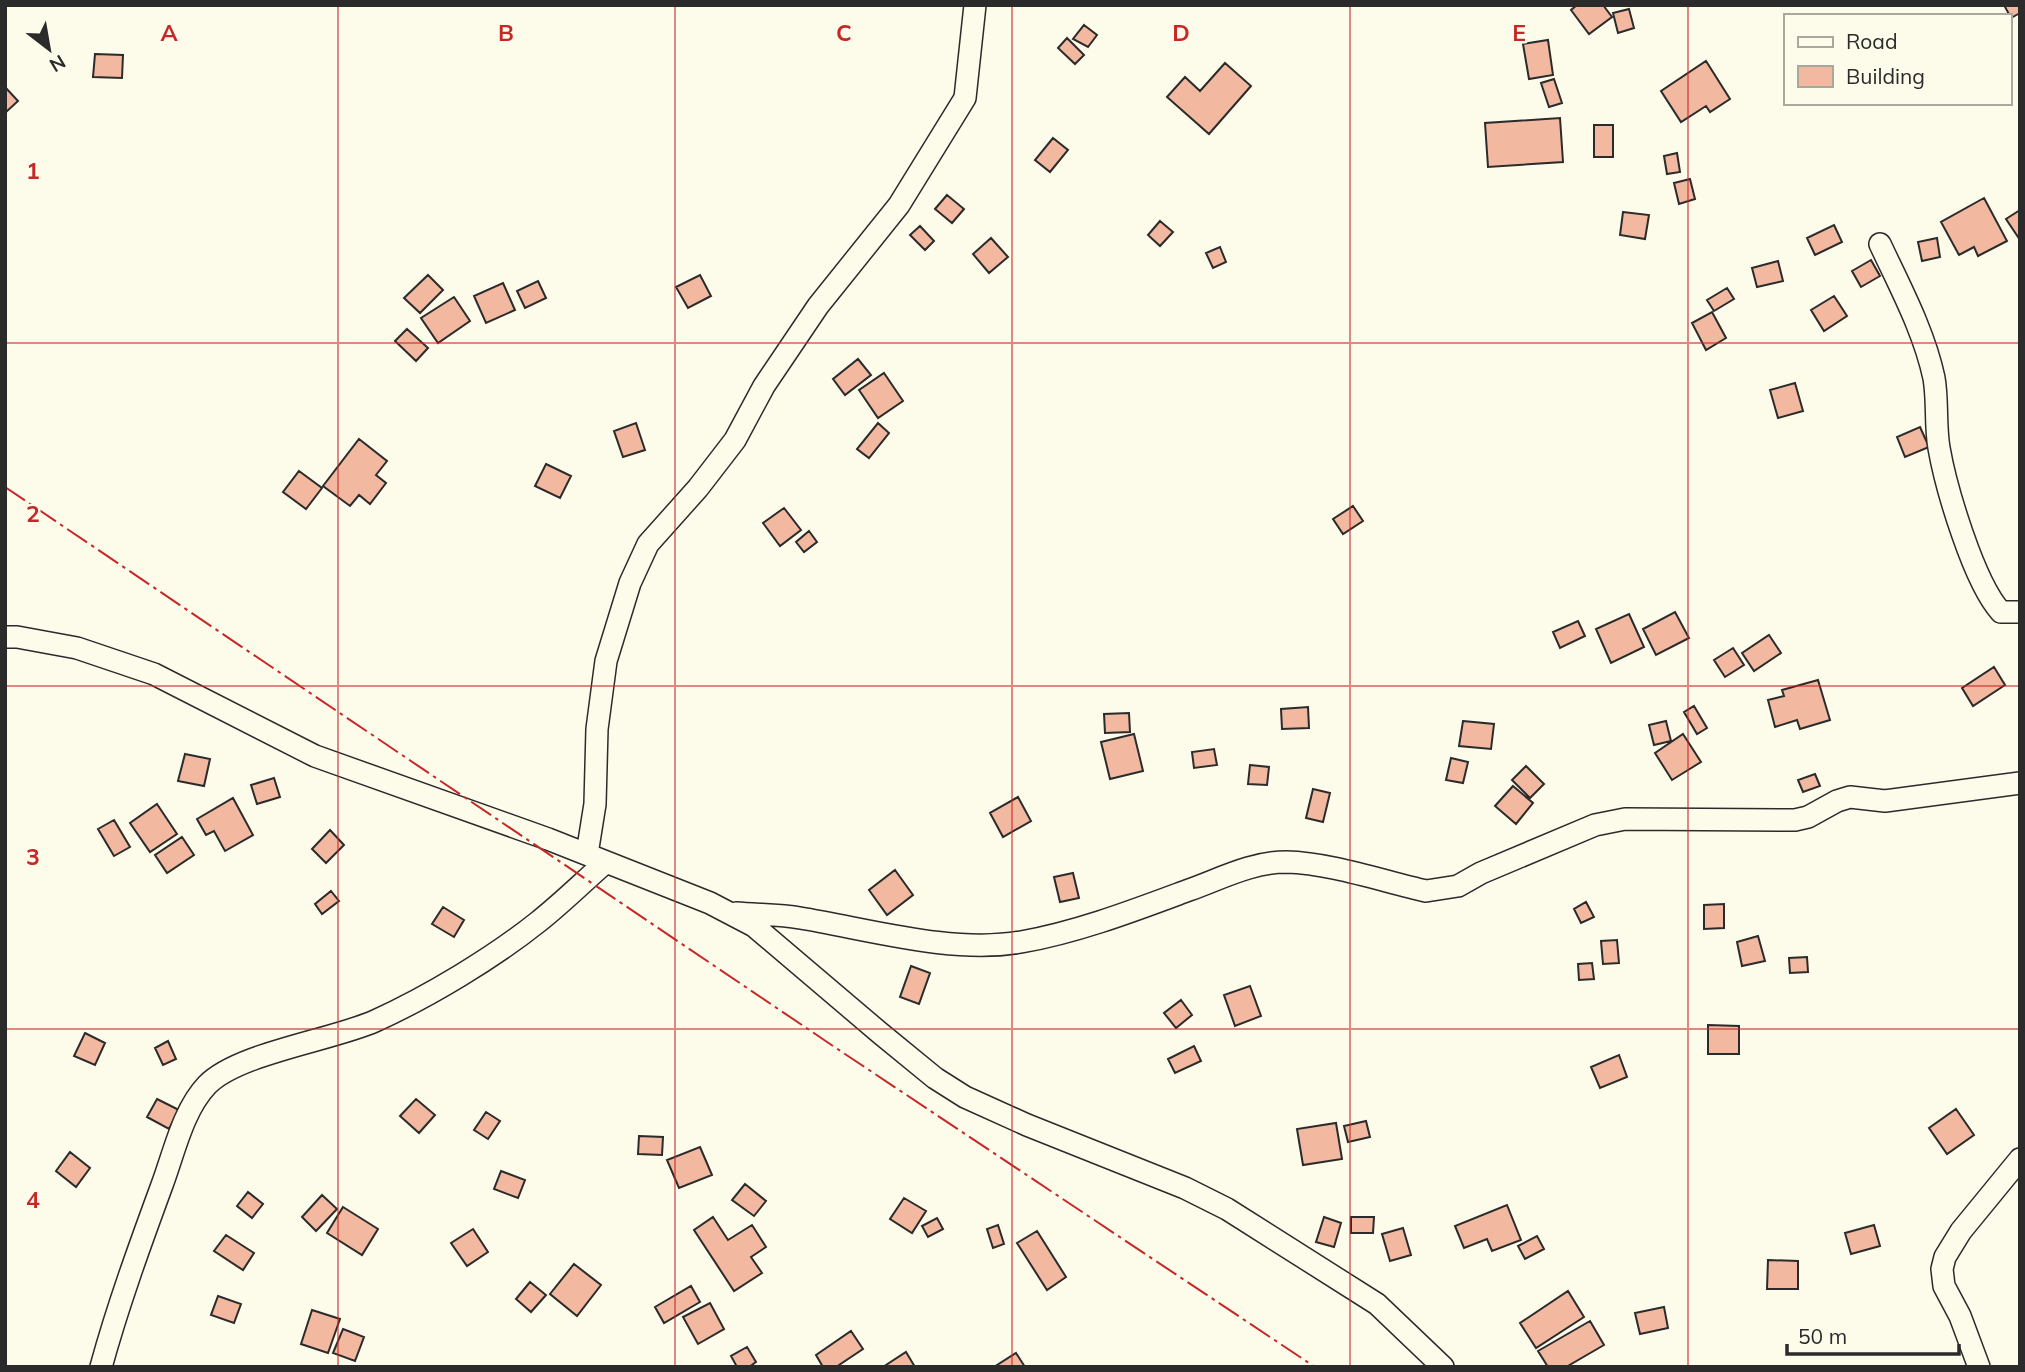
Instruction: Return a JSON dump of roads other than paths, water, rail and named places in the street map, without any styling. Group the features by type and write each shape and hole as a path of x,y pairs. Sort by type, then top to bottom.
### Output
{"street":[{"path":"108,1365 133,1267 181,1130 195,1100 208,1084 223,1073 251,1061 374,1022 454,979 538,922 596,858 597,729 606,661 630,583 648,544 736,440 764,386 818,306 899,205 965,98 975,5"},
{"path":"1880,244 1920,332 1934,379 1938,446 1952,506 1981,580 1994,605 2001,612 2020,612"},
{"path":"5,637 77,648 154,674 315,756 596,858 730,913 754,926 935,1078 965,1097 1027,1125 1185,1188 1227,1209 1377,1304 1443,1367"},
{"path":"730,913 797,917 877,933 968,945 1020,942 1074,929 1157,902 1249,867 1284,862 1314,864 1426,891 1441,890 1458,886 1481,873 1595,825 1625,819 1795,820 1808,817 1850,797 1885,802 2020,783"},
{"path":"1979,1367 1944,1286 1942,1269 1945,1257 1961,1231 2020,1159"}]}
